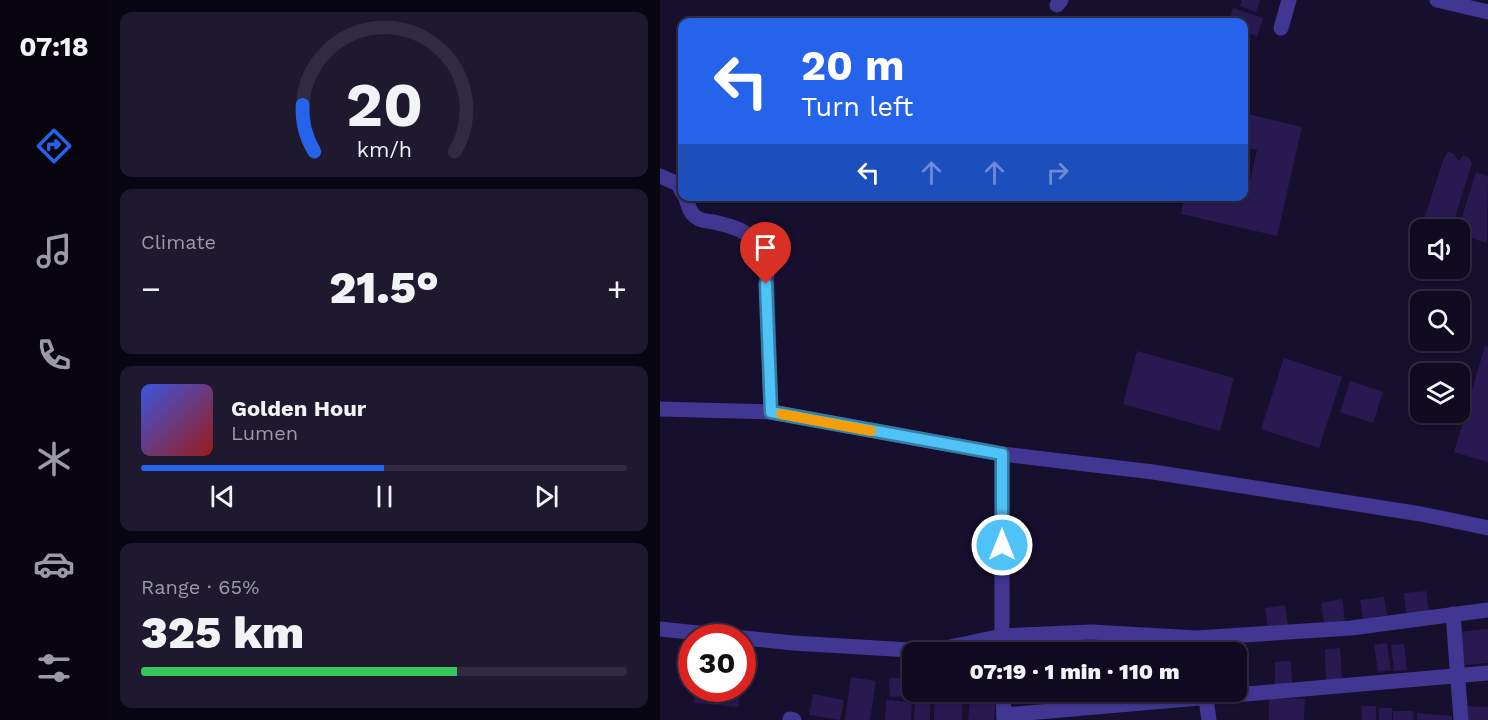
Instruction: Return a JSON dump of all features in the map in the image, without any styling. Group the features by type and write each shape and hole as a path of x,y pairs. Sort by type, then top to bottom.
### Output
{"street":[{"path":"1281,28 1289,0"},
{"path":"1437,0 1488,12"},
{"path":"660,176 678,184"},
{"path":"687,201 691,212 697,218 732,226 748,234 759,245 766,263 771,412"},
{"path":"660,409 771,412 1002,454 1153,472 1421,514 1488,528"},
{"path":"1002,454 1002,642"},
{"path":"1225,642 1488,610"},
{"path":"1453,614 1461,720"},
{"path":"660,629 793,643 910,650 945,648 1002,636 1091,632 1173,642"},
{"path":"1247,691 1488,673"},
{"path":"1003,702 1004,718 1138,702"},
{"path":"1206,702 1209,720"}],"building":[{"path":"1242,0 1260,0 1256,12 1240,6"},
{"path":"1233,8 1263,18 1257,36 1248,33 1248,18 1230,18"},
{"path":"1248,114 1302,127 1277,236 1181,214 1184,201 1248,201 1257,150 1248,148"},
{"path":"1448,152 1453,153 1459,161 1463,156 1468,157 1472,163 1455,219 1427,219 1425,216"},
{"path":"1476,172 1488,176 1487,243 1470,237 1470,219 1461,219"},
{"path":"1485,346 1488,347 1488,462 1454,452 1462,423 1470,423 1470,397"},
{"path":"1137,351 1234,378 1220,431 1123,404"},
{"path":"1284,358 1342,377 1319,448 1261,429"},
{"path":"1350,381 1383,392 1373,423 1340,412"},
{"path":"1426,591 1429,612 1406,614 1404,593"},
{"path":"1384,597 1387,615 1363,619 1360,600"},
{"path":"1342,599 1345,620 1324,623 1321,603"},
{"path":"1285,605 1288,625 1268,628 1265,608"},
{"path":"1488,629 1488,663 1463,665 1459,632"},
{"path":"1387,643 1391,670 1378,672 1374,645"},
{"path":"1404,644 1407,670 1394,671 1391,645"},
{"path":"1340,648 1342,682 1326,683 1325,649"},
{"path":"1291,661 1292,685 1275,685 1275,662"},
{"path":"851,677 876,681 870,720 845,720"},
{"path":"889,678 902,678 902,697 890,697"},
{"path":"813,694 844,700 840,720 809,715"},
{"path":"1269,698 1305,699 1304,720 1269,720"},
{"path":"886,700 912,702 911,720 885,720"},
{"path":"694,702 739,702 738,707"},
{"path":"935,702 963,702 962,720 934,720"},
{"path":"970,702 995,702 994,720 968,720"},
{"path":"1053,702 1076,702 1076,704 1053,705"},
{"path":"1080,702 1100,702 1100,703 1080,704"},
{"path":"915,703 930,704 930,720 914,720"},
{"path":"1361,706 1376,706 1376,720 1362,720"},
{"path":"1467,706 1488,707 1488,720 1467,720"},
{"path":"1379,708 1392,708 1392,720 1379,720"},
{"path":"1393,711 1413,711 1414,720 1393,720"},
{"path":"1417,713 1452,716 1452,720 1417,720"}],"slow traffic":[{"path":"781,414 871,431"}],"route":[{"path":"766,284 771,412 1002,454 1002,545"}]}
